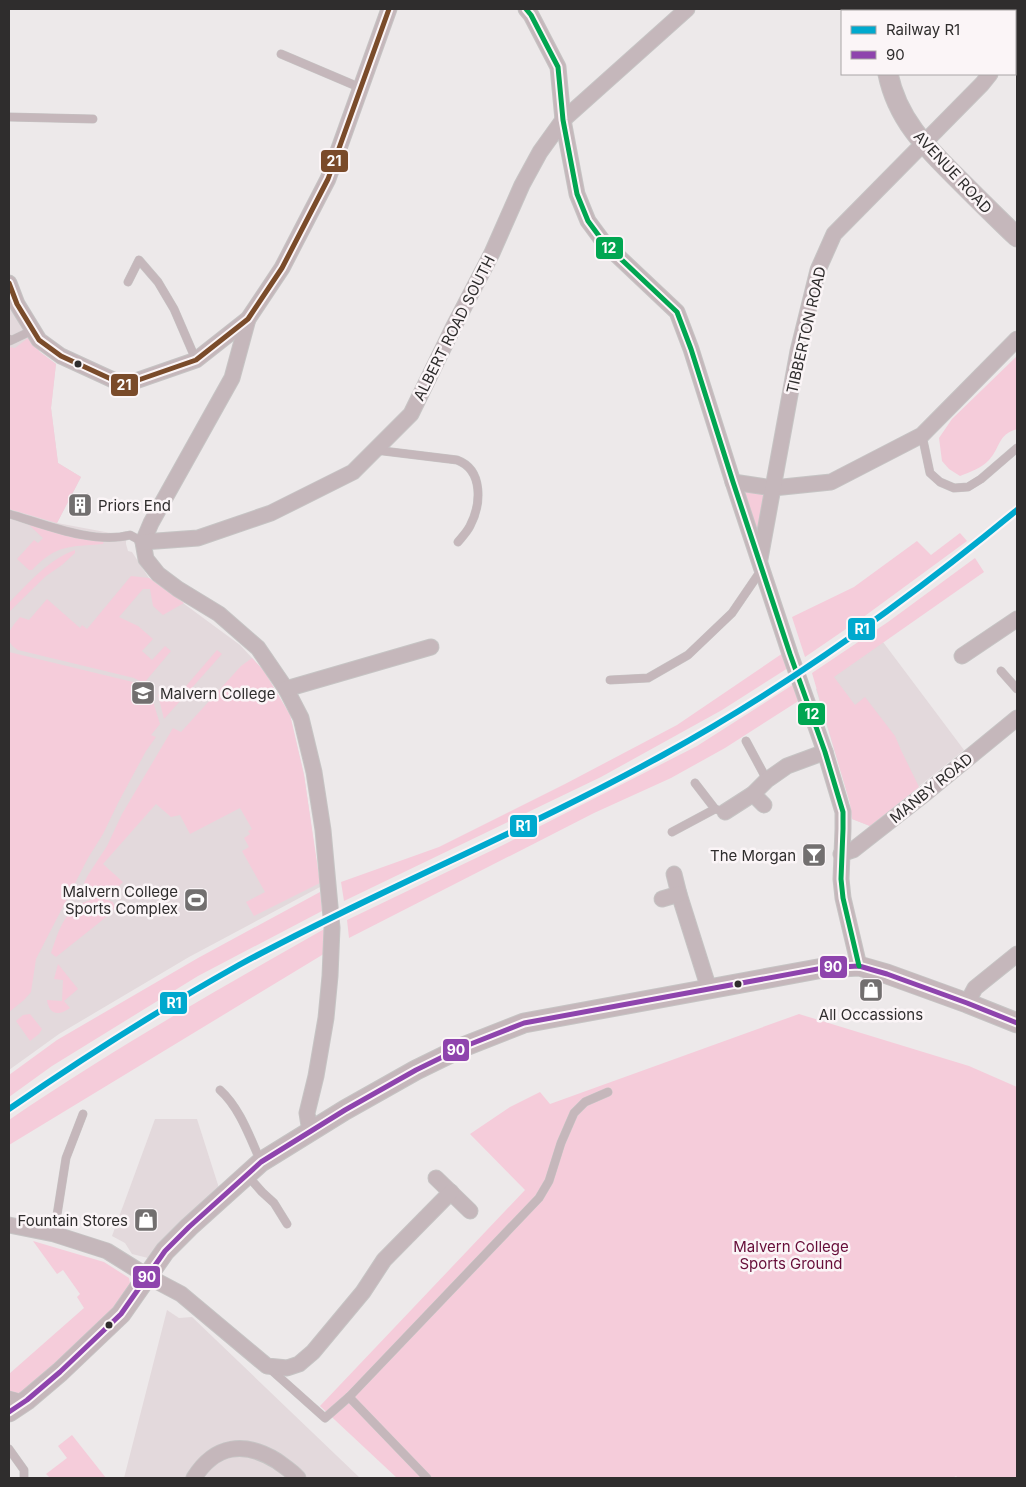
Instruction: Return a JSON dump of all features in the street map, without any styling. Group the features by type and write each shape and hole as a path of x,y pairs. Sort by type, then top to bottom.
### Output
{"street":[{"path":"9,282 17,304 39,340 61,356 124,385 196,360 248,319 282,268 328,179 388,9"},
{"path":"526,9 558,67 563,120 577,194 588,221 605,244 678,312 691,349 790,654 825,752 843,812 840,879 842,898 859,966"},
{"name":"ALBERT ROAD SOUTH","path":"143,542 198,538 272,513 353,472 411,414 492,252 522,185 540,152 563,120 686,9"},
{"name":"AVENUE ROAD","path":"888,75 891,89 906,120 922,143 998,220 1017,236"},
{"name":"TIBBERTON ROAD","path":"761,565 798,351 818,270 834,234 989,75"},
{"path":"248,319 232,378 151,524 143,542 146,559 158,574 220,614 258,648 286,688 301,718 314,772 323,830 332,928 326,1018 316,1076 307,1113 310,1132"},
{"path":"733,482 773,488 831,482 922,435 1017,339"},
{"path":"962,656 1017,619"},
{"path":"286,688 431,647"},
{"name":"MANBY ROAD","path":"841,854 852,850 1017,718"},
{"path":"720,811 753,794 767,780 787,766 825,752"},
{"path":"753,794 764,806"},
{"path":"674,874 709,989"},
{"path":"662,899 679,894"},
{"path":"967,1003 975,988 1017,954"},
{"path":"9,1412 18,1398 60,1372 120,1314 165,1251 261,1162 345,1110 416,1070 463,1047 524,1023 823,968 859,966 887,974 1017,1023"},
{"path":"436,1178 470,1211"},
{"path":"9,1225 54,1234 107,1251 147,1276 181,1294 267,1366 287,1368 299,1364 313,1352 363,1292 384,1260 451,1192"},
{"path":"194,1478 217,1455 226,1450 237,1449 257,1451 266,1455 295,1475"}],"lane":[{"path":"281,54 361,88"},
{"path":"9,118 93,119"},
{"path":"128,282 139,260 158,282 174,309 196,360"},
{"path":"9,339 10,341 33,330"},
{"path":"922,435 930,473 940,482 954,488 968,487 981,479 1017,448"},
{"path":"375,450 457,460 468,466 477,485 477,504 470,525 458,542"},
{"path":"9,514 88,535 118,538 130,535 143,542"},
{"path":"610,680 648,678 688,655 732,613 761,565"},
{"path":"1001,671 1017,689"},
{"path":"746,742 767,780"},
{"path":"672,832 720,811 695,784"},
{"path":"220,1090 228,1097 261,1162"},
{"path":"267,1366 324,1418 349,1397 539,1198 549,1181 561,1143 574,1113 586,1102 608,1092"},
{"path":"54,1234 66,1158 83,1114"},
{"path":"247,1175 274,1204 287,1224"},
{"path":"349,1397 427,1478"},
{"path":"9,1449 24,1470 24,1478"}],"shaded area":[{"name":"Malvern College","path":"9,302 28,338 40,352 56,364 51,408 58,463 81,477 57,523 116,534 126,531 128,551 132,552 149,578 240,645 264,671 290,715 304,775 320,887 189,957 59,1034 9,1070"},
{"path":"883,642 964,750 870,826 852,819 850,803 816,689"},
{"path":"155,1119 197,1119 219,1188 168,1234 148,1258 132,1254 125,1243 112,1236"},
{"path":"167,1310 179,1318 192,1317 360,1478 124,1478"}],"green space":[{"path":"28,338 40,352 56,364 51,408 58,463 81,477 57,523 9,509 9,347 15,348"},
{"path":"1017,356 1017,429 1003,438 986,463 976,470 960,476 949,469 942,461 939,438 952,419"},
{"path":"741,489 766,493 757,532"},
{"path":"28,524 82,539 104,540 103,544 64,548 56,551 32,570 29,570 17,559 34,540 38,543 43,538"},
{"path":"960,533 967,541 805,657 792,617 854,587 917,541 931,555"},
{"path":"75,550 75,553 46,576 9,612 9,603 32,580 56,560"},
{"path":"975,558 984,572 834,677 855,705 865,697 895,736 919,787 870,826 852,819 850,803 812,673 888,622"},
{"path":"131,576 149,578 184,603 163,615 153,606 150,589 143,589 119,617 138,626 153,639 142,651 152,660 165,646 171,651 144,683 134,678 18,650 10,642 10,630 20,617 29,620 47,599 80,628 82,625 87,629"},
{"path":"217,650 222,654 164,719 158,695 162,691 174,700"},
{"path":"9,652 137,683 151,695 160,724 151,735 156,737 146,751 103,834 88,858 36,959 31,992 9,1012"},
{"path":"783,653 788,668 722,710 601,777 344,901 341,882 439,847 565,784 677,725"},
{"path":"252,658 264,671 290,715 304,775 320,883 254,916 246,902 265,892 242,851 249,847 244,838 250,834 248,831 252,829 240,808 190,834 180,815 171,817 156,804 103,864 123,882 115,890 88,889 84,883 88,875 107,846 122,814 173,728 181,732 241,666"},
{"path":"794,684 800,700 725,748 671,778 594,813 349,938 347,920 501,846 697,746"},
{"path":"320,892 322,911 198,976 52,1066 9,1097 9,1075 57,1040 198,958"},
{"path":"96,898 103,898 113,902 115,907 110,914 56,957 51,953 58,933 68,915 80,905"},
{"path":"326,928 327,952 9,1145 9,1120 126,1045"},
{"path":"58,964 78,989 64,1001 70,1008 55,1013 50,1009 47,1000 62,1001 63,980 54,979"},
{"path":"30,1014 42,1029 30,1041 16,1021 23,1015"},
{"name":"Malvern College Sports Ground","path":"799,1014 969,1066 1017,1087 1017,1478 958,1478 956,1476 953,1478 397,1478 320,1406 525,1190 470,1134 510,1107 540,1092 550,1104"},
{"path":"33,1241 104,1262 129,1278 131,1288 113,1315 9,1407 9,1374 84,1308 77,1297 80,1294 63,1270 57,1274"},
{"path":"72,1435 106,1478 50,1478 46,1474 67,1458 58,1446"}],"rail line":[{"name":"R1","path":"9,1109 122,1034 239,965 344,911 611,783 709,729 846,641 933,577 1017,510"}],"transit line":[{"name":"21","path":"9,283 17,304 39,340 61,356 124,385 196,360 248,319 282,268 328,179 389,9"},
{"name":"12","path":"526,9 558,67 563,120 577,194 588,221 605,244 677,312 691,349 790,654 825,752 843,812 841,879 843,898 859,966"},
{"name":"90","path":"9,1412 27,1400 60,1372 121,1314 165,1251 261,1162 345,1110 416,1070 463,1047 524,1023 823,968 859,966 887,974 1017,1023"}],"place":[{"name":"Priors End","path":"80,505"},
{"name":"Malvern College","path":"143,693"},
{"name":"The Morgan","path":"814,855"},
{"name":"Malvern College Sports Complex","path":"196,900"},
{"name":"All Occassions","path":"871,990"},
{"name":"Fountain Stores","path":"146,1220"}]}
